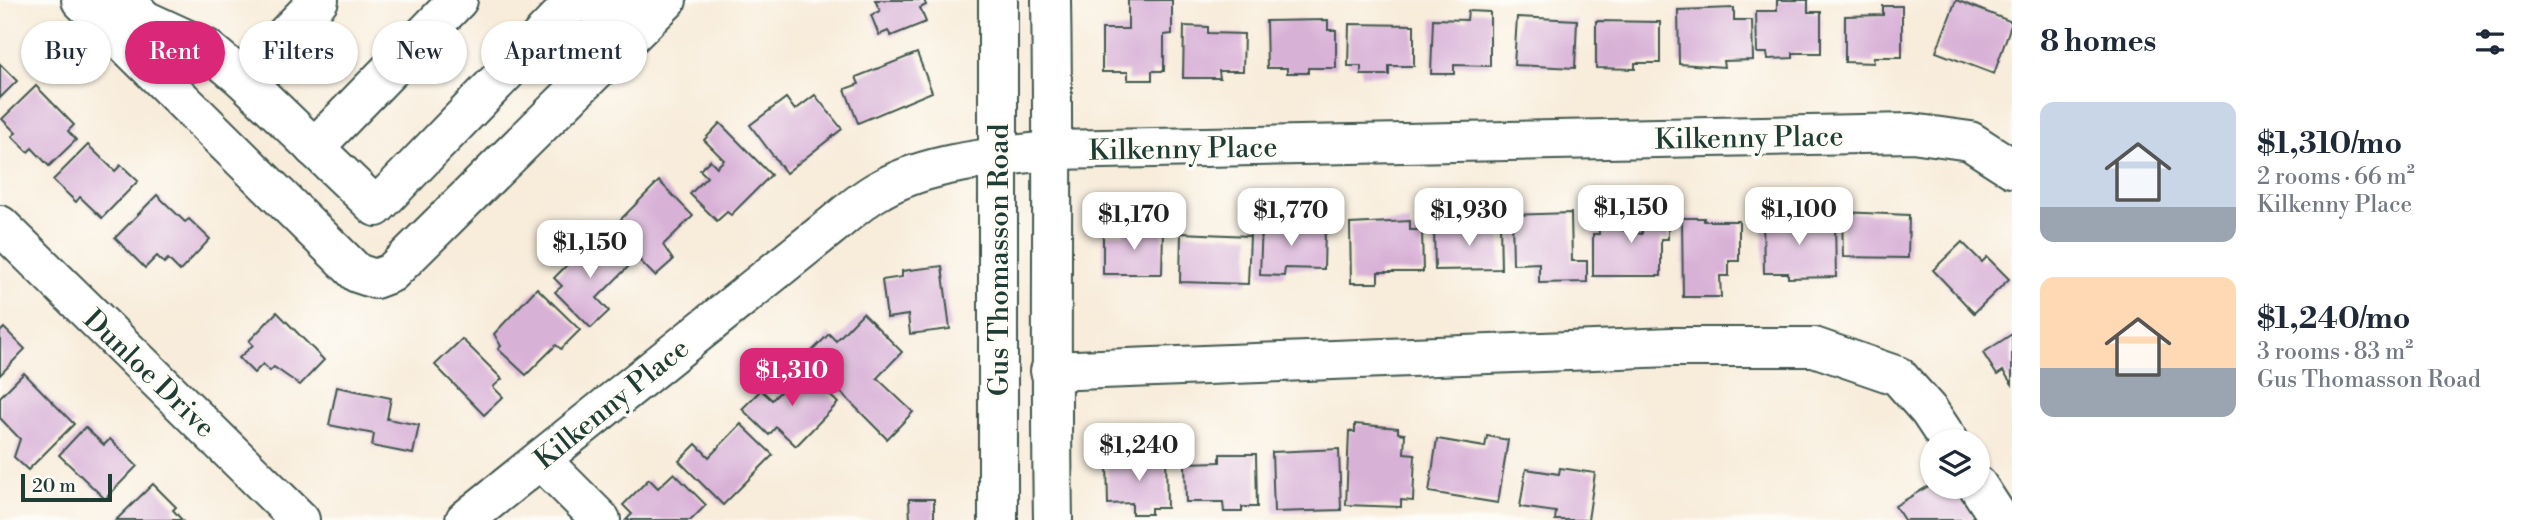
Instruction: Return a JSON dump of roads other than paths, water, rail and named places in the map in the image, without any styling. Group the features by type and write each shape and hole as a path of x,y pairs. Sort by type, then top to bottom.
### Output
{"street":[{"path":"81,0 357,273 376,279 391,273 667,0"},
{"path":"124,0 145,20 206,48 239,76"},
{"path":"299,21 319,0"},
{"path":"314,148 458,0"},
{"path":"248,84 376,207 573,1 619,13 631,0"},
{"name":"Gus Thomasson Road","path":"998,0 998,520"},
{"name":"Gus Thomasson Road","path":"1051,0 1053,150 1050,371 1053,520"},
{"name":"Kilkenny Place","path":"466,520 876,192 912,175 998,157 1053,150 1912,134 1970,141 2012,168"},
{"name":"Dunloe Drive","path":"0,225 300,520"},
{"path":"1050,371 1672,347 1814,347 1898,376 1941,429"},
{"path":"541,460 601,520"},
{"path":"1986,499 2000,520"}]}
